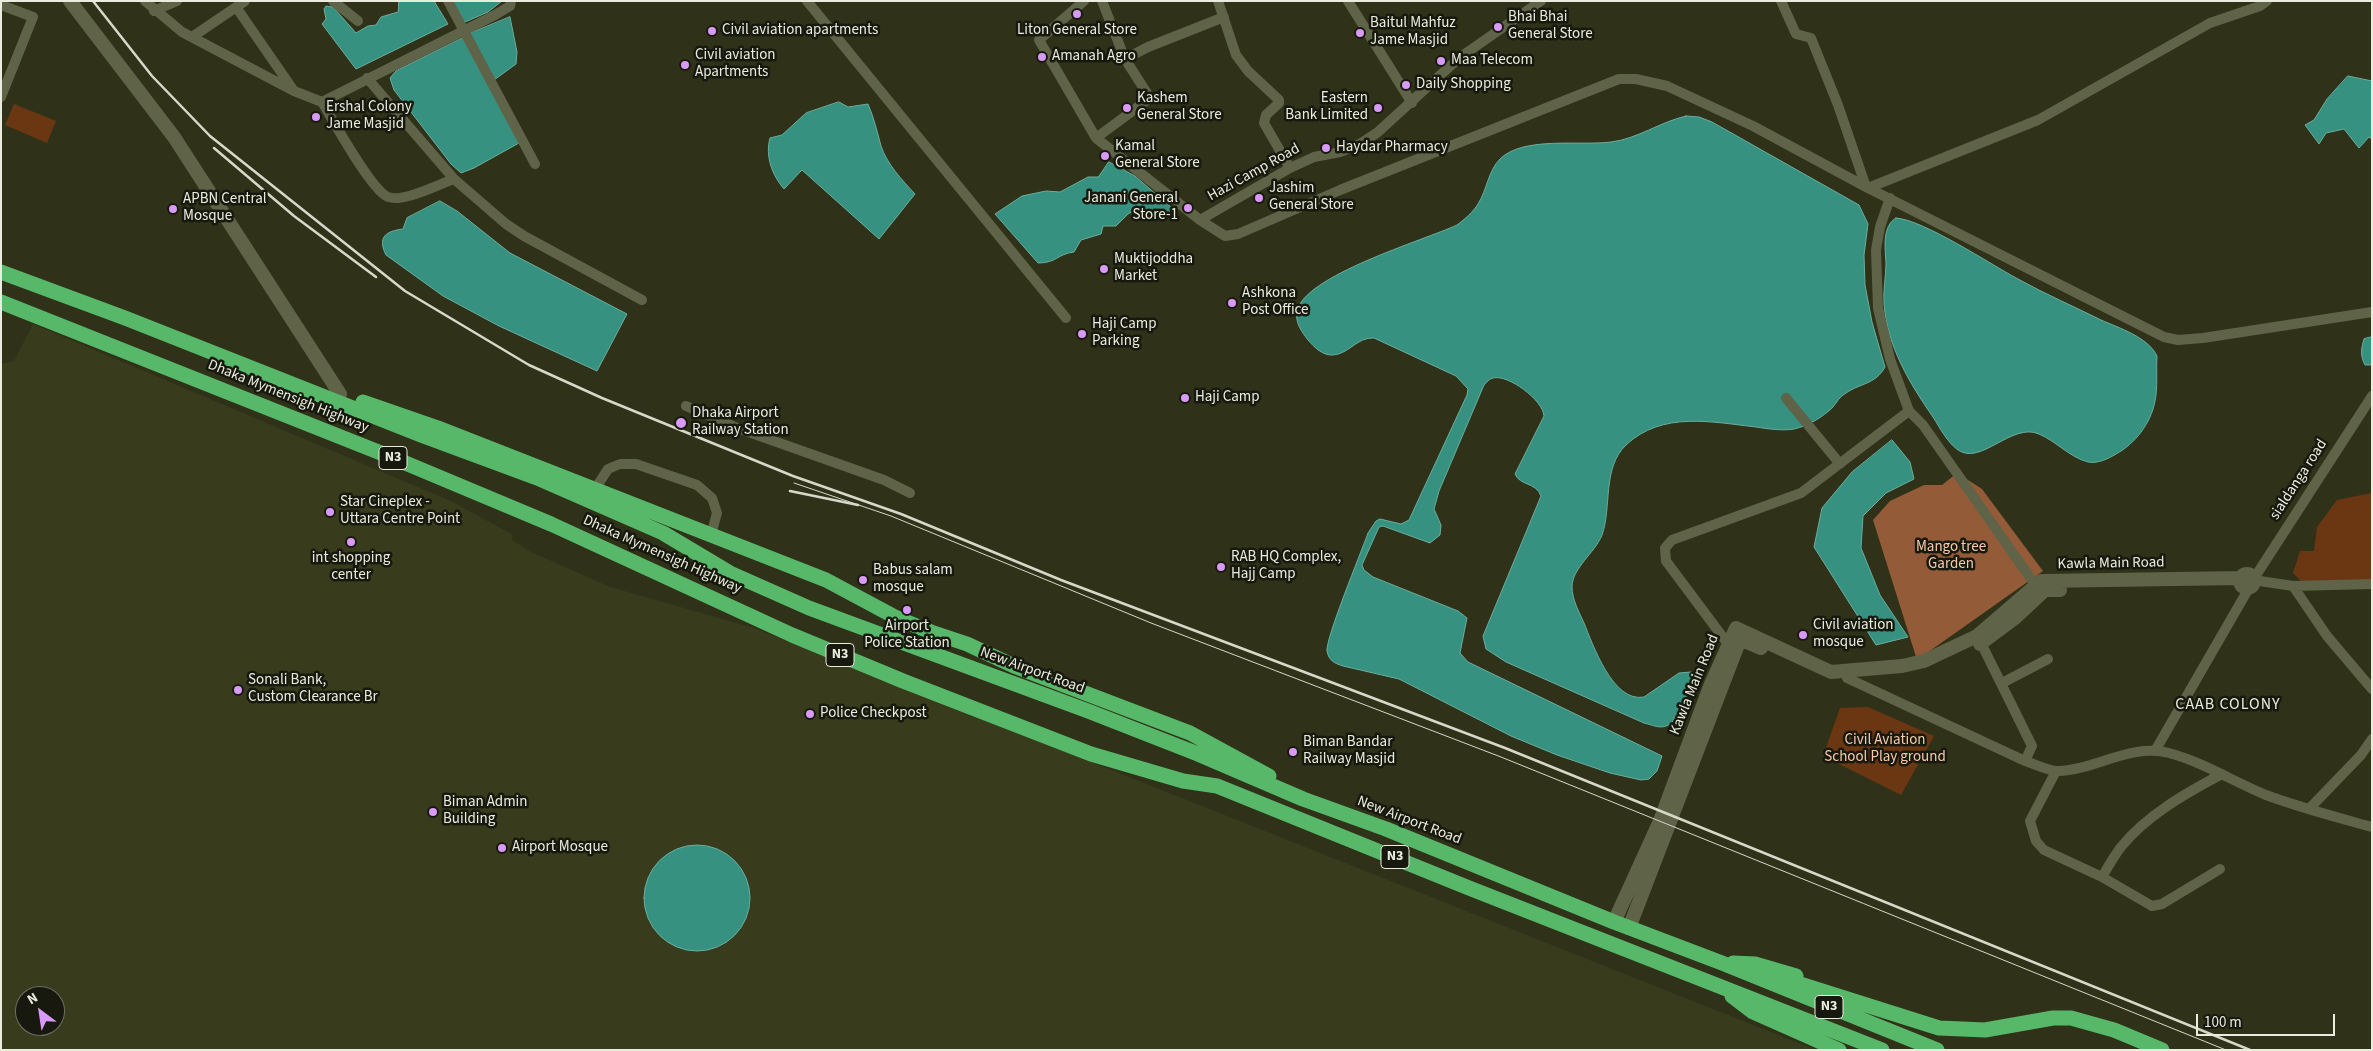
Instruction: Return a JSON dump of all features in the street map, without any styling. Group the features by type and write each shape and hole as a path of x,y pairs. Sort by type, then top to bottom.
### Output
{"highway":[{"name":"Dhaka Mymensigh Highway","path":"1,272 125,318 546,482 663,533 730,574 866,629"},
{"name":"Dhaka Mymensigh Highway","path":"1,302 138,355 516,509 778,628 903,682 1091,754 1183,781 1217,786 1469,888 1715,984"},
{"name":"New Airport Road","path":"305,389 340,394 438,428 826,580 897,618 967,644 1014,666 1190,733 1277,781"},
{"name":"New Airport Road","path":"866,629 1152,736 1264,783 1386,829 1628,928 1722,963 1937,1050"},
{"path":"1722,963 1761,972 1939,1028 1985,1030 2054,1018 2071,1018 2106,1027 2162,1050"},
{"path":"1715,984 1753,1012 1840,1050"},
{"name":"N3","path":"1715,984 1882,1050"}],"street":[{"path":"70,1 174,137 340,394"},
{"path":"145,1 154,11 182,32 294,91 322,102 375,186 388,197 403,198 454,179"},
{"path":"154,11 177,1"},
{"path":"333,1 358,21"},
{"path":"448,1 535,164"},
{"path":"322,102 495,15 510,6 511,1"},
{"path":"807,1 1066,318"},
{"path":"1084,1 1039,40 1096,138 1200,220 1225,236 1238,234 1340,190 1619,79 1636,79 1667,86 1753,126 1868,188 2164,337 2178,340 2203,338 2372,312"},
{"path":"1096,138 1150,98 1125,58 1102,1"},
{"path":"1218,1 1236,55 1248,72 1279,100 1279,103 1266,115 1264,123 1290,168"},
{"path":"1348,1 1412,103"},
{"path":"1522,1 1529,11"},
{"name":"Hazi Camp Road","path":"1200,220 1290,168 1314,157 1340,152 1360,144 1378,132 1412,103 1459,58 1541,1"},
{"path":"1781,1 1796,34 1811,38 1868,188"},
{"path":"1868,188 2038,120 2210,23 2260,6 2267,1"},
{"path":"192,37 240,4 294,91"},
{"path":"1,6 33,17 1,97"},
{"path":"1125,58 1224,17"},
{"path":"367,78 454,179 506,224 524,236 642,300"},
{"path":"1890,198 1880,227 1876,250 1878,308 1890,359 1909,412 1923,425 2036,586"},
{"name":"sialdanga road","path":"2155,752 2246,583 2372,396"},
{"path":"1786,398 1840,464"},
{"path":"686,406 750,433 884,480 910,493"},
{"path":"1728,644 1666,561 1665,548 1672,540 1802,494 1909,412"},
{"path":"595,489 608,469 620,464 636,464 697,485 712,498 717,513 711,534"},
{"name":"Kawla Main Road","path":"1614,922 1660,821 1711,684 1736,628 1831,672 1902,666 1924,661 1977,636 2041,581 2246,583"},
{"path":"2246,583 2294,586 2372,584"},
{"name":"Kawla Main Road","path":"1628,928 1739,642 1747,642 1834,678 1905,674 1927,668 1981,644 2015,618 2045,590 2246,583"},
{"path":"2294,586 2327,636 2372,689"},
{"path":"1981,644 2032,746 2025,761"},
{"path":"2002,683 2048,659"},
{"path":"1847,678 2025,761 2056,771 2086,767 2144,750 2168,753 2222,774 2265,794 2372,827"},
{"path":"2309,809 2361,755 2372,739"},
{"path":"2056,771 2030,821 2036,841 2044,850 2102,877 2152,906 2162,904 2220,869"},
{"path":"2135,896 2102,877 2121,848 2139,828 2169,805 2222,774"}],"shaded area":[{"path":"33,324 453,502 513,535 512,540 531,552 610,587 754,628 1816,1050 1,1050 1,364 14,361"}],"green space":[{"path":"14,104 56,121 47,143 5,125"},
{"name":"Mango tree Garden","path":"1957,473 1982,489 2043,571 1917,660 1873,520 1890,501 1924,485 1942,485"},
{"path":"2372,493 2372,581 2302,582 2293,573 2300,551 2314,551 2317,527 2337,500"},
{"name":"Civil Aviation School Play ground","path":"1868,707 1934,736 1901,795 1823,756 1840,708"}],"water":[{"path":"399,1 434,1 448,24 356,69 322,24 326,19 324,9 326,6 333,7 356,33 368,26 376,25 381,17 398,12"},
{"path":"453,1 502,1 488,12 465,22"},
{"path":"510,17 517,52 516,64 494,80 469,34"},
{"path":"463,38 519,143 474,168 461,173 451,164 394,90 390,78 396,71"},
{"path":"2348,76 2372,81 2372,139 2369,137 2359,148 2344,129 2326,133 2319,144 2305,125 2314,120 2327,99"},
{"path":"839,102 848,107 868,104 887,159 915,194 879,239 802,170 784,189 776,178 771,165 768,152 770,138 782,135 806,113"},
{"path":"1686,116 1699,117 1712,122 1859,205 1868,224 1864,255 1865,285 1872,322 1885,367 1873,380 1844,394 1820,418 1799,428 1780,430 1722,423 1688,421 1671,423 1655,427 1640,434 1618,454 1610,476 1602,535 1576,573 1572,587 1573,596 1599,658 1614,682 1623,691 1633,696 1644,697 1679,673 1691,672 1695,680 1673,721 1663,727 1644,723 1506,662 1486,649 1483,636 1541,496 1536,488 1520,481 1515,474 1544,416 1538,403 1524,389 1515,384 1507,380 1493,378 1484,385 1439,491 1434,509 1441,525 1440,535 1430,543 1383,526 1379,527 1362,565 1364,570 1373,577 1458,611 1467,618 1460,653 1468,662 1662,756 1657,771 1649,779 1641,780 1610,773 1557,755 1511,736 1399,679 1343,666 1331,659 1327,651 1332,629 1368,533 1376,521 1380,519 1401,524 1409,520 1467,395 1468,389 1456,376 1374,338 1363,340 1339,354 1329,355 1322,353 1308,340 1300,327 1297,320 1297,312 1304,299 1320,285 1341,273 1460,223 1478,204 1496,164 1510,152 1523,147 1552,143 1598,143 1621,140"},
{"path":"1109,162 1135,176 1172,208 1164,220 1156,213 1141,207 1128,214 1116,226 1103,226 1101,234 1081,240 1074,252 1049,262 1038,263 995,214 1022,196 1046,191 1060,192 1088,177 1098,177"},
{"path":"440,201 457,211 510,253 627,314 597,371 499,326 443,296 386,255 382,244 383,239 388,233 403,229 407,218"},
{"path":"1896,218 1923,226 1940,234 2028,284 2147,343 2157,356 2156,396 2150,417 2136,439 2113,456 2095,462 2081,460 2045,437 2029,432 2008,438 1977,453 1967,453 1954,447 1944,435 1908,378 1895,350 1886,320 1884,304 1885,238 1888,226"},
{"path":"2372,337 2372,365 2365,365 2362,355 2364,339"},
{"path":"1892,440 1910,462 1914,479 1886,493 1863,516 1861,548 1880,595 1908,637 1876,645 1814,547 1822,508 1852,472"},
{"path":"697,845 717,849 734,861 746,878 750,898 746,918 734,935 717,947 697,951 677,947 660,935 648,918 644,898 648,878 660,861 677,849"}],"tram line":[{"path":"794,483 891,516 1151,623 1501,757 2226,1050"}],"railway":[{"path":"93,1 152,76 210,136 405,291 529,365 602,398 793,476 901,514 1061,580 1505,748 2250,1050"},
{"path":"214,148 294,216 376,277"},
{"path":"790,491 858,505"}],"place":[{"name":"Liton General Store","path":"1077,14"},
{"name":"Bhai Bhai General Store","path":"1498,27"},
{"name":"Civil aviation apartments","path":"712,31"},
{"name":"Baitul Mahfuz Jame Masjid","path":"1360,33"},
{"name":"Amanah Agro","path":"1042,57"},
{"name":"Maa Telecom","path":"1441,61"},
{"name":"Civil aviation Apartments","path":"685,65"},
{"name":"Daily Shopping","path":"1406,85"},
{"name":"Kashem General Store","path":"1127,108"},
{"name":"Eastern Bank Limited","path":"1378,108"},
{"name":"Ershal Colony Jame Masjid","path":"316,117"},
{"name":"Haydar Pharmacy","path":"1326,148"},
{"name":"Kamal General Store","path":"1105,156"},
{"name":"Jashim General Store","path":"1259,198"},
{"name":"Janani General Store-1","path":"1188,208"},
{"name":"APBN Central Mosque","path":"173,209"},
{"name":"Muktijoddha Market","path":"1104,269"},
{"name":"Ashkona Post Office","path":"1232,303"},
{"name":"Haji Camp Parking","path":"1082,334"},
{"name":"Haji Camp","path":"1185,398"},
{"name":"Dhaka Airport Railway Station","path":"681,423"},
{"name":"Star Cineplex - Uttara Centre Point","path":"330,512"},
{"name":"int shopping center","path":"351,542"},
{"name":"RAB HQ Complex, Hajj Camp","path":"1221,567"},
{"name":"Babus salam mosque","path":"863,580"},
{"name":"Airport Police Station","path":"907,610"},
{"name":"Civil aviation mosque","path":"1803,635"},
{"name":"Sonali Bank, Custom Clearance Br","path":"238,690"},
{"name":"Police Checkpost","path":"810,714"},
{"name":"Biman Bandar Railway Masjid","path":"1293,752"},
{"name":"Biman Admin Building","path":"433,812"},
{"name":"Airport Mosque","path":"502,848"}],"district":[{"name":"CAAB COLONY","path":"2228,705"}]}
